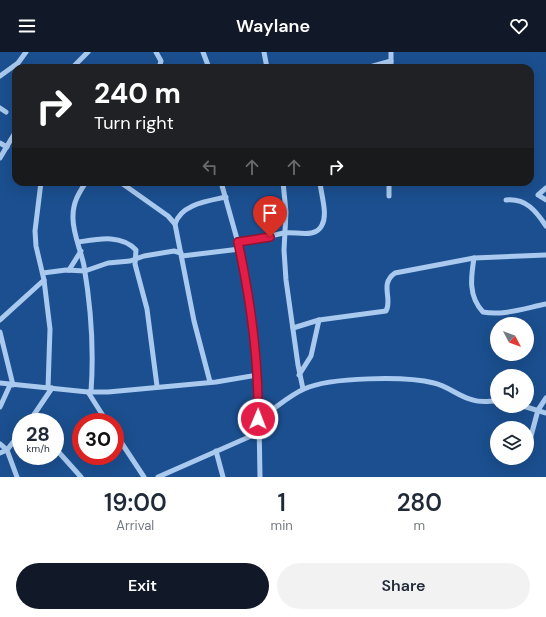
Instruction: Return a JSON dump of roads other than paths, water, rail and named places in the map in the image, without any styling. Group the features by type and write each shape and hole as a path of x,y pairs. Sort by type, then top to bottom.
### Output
{"street":[{"path":"15,64 26,52"},
{"path":"76,64 88,52"},
{"path":"156,52 160,61 160,64"},
{"path":"203,52 208,64"},
{"path":"264,52 266,64"},
{"path":"383,64 391,62 391,52"},
{"path":"0,76 12,67"},
{"path":"0,108 6,112"},
{"path":"0,158 12,138"},
{"path":"0,143 7,147"},
{"path":"36,413 50,388 51,339 44,280 37,252 35,231 41,186"},
{"path":"84,186 74,203 73,217 85,271 91,320 92,371 90,392 102,413"},
{"path":"126,186 168,216 175,224 194,321 210,382"},
{"path":"222,186 240,249 255,338 258,375 260,477"},
{"path":"283,186 286,212 284,233 286,280 303,389"},
{"path":"238,242 277,236 284,233 310,233 322,227 324,216 320,186"},
{"path":"389,186 389,196"},
{"path":"546,188 538,195 546,200"},
{"path":"175,224 178,215 188,209 206,202 226,198"},
{"path":"506,200 514,199 527,204 538,214 546,226"},
{"path":"79,242 107,238 121,241 136,250 138,276 147,309 157,386"},
{"path":"43,274 69,270 85,271 108,263 128,262 136,258 174,251 182,254 240,249"},
{"path":"69,270 81,251"},
{"path":"293,328 319,320 386,311 388,308 386,288 391,276 396,273 474,258 546,255"},
{"path":"474,258 471,289 473,298 482,312 503,312 546,304"},
{"path":"0,320 44,280"},
{"path":"300,375 311,356 319,320"},
{"path":"0,332 11,385 0,406"},
{"path":"0,383 90,392 210,382 258,375"},
{"path":"258,419 303,389 312,386 357,380 388,379 430,382 438,384 473,401 490,401"},
{"path":"534,425 538,410 546,398"},
{"path":"534,409 546,414"},
{"path":"158,477 258,433"},
{"path":"0,444 7,450 17,477"},
{"path":"0,453 7,450 12,444"},
{"path":"124,447 144,477"},
{"path":"216,451 223,477"},
{"path":"64,458 81,477"}]}
